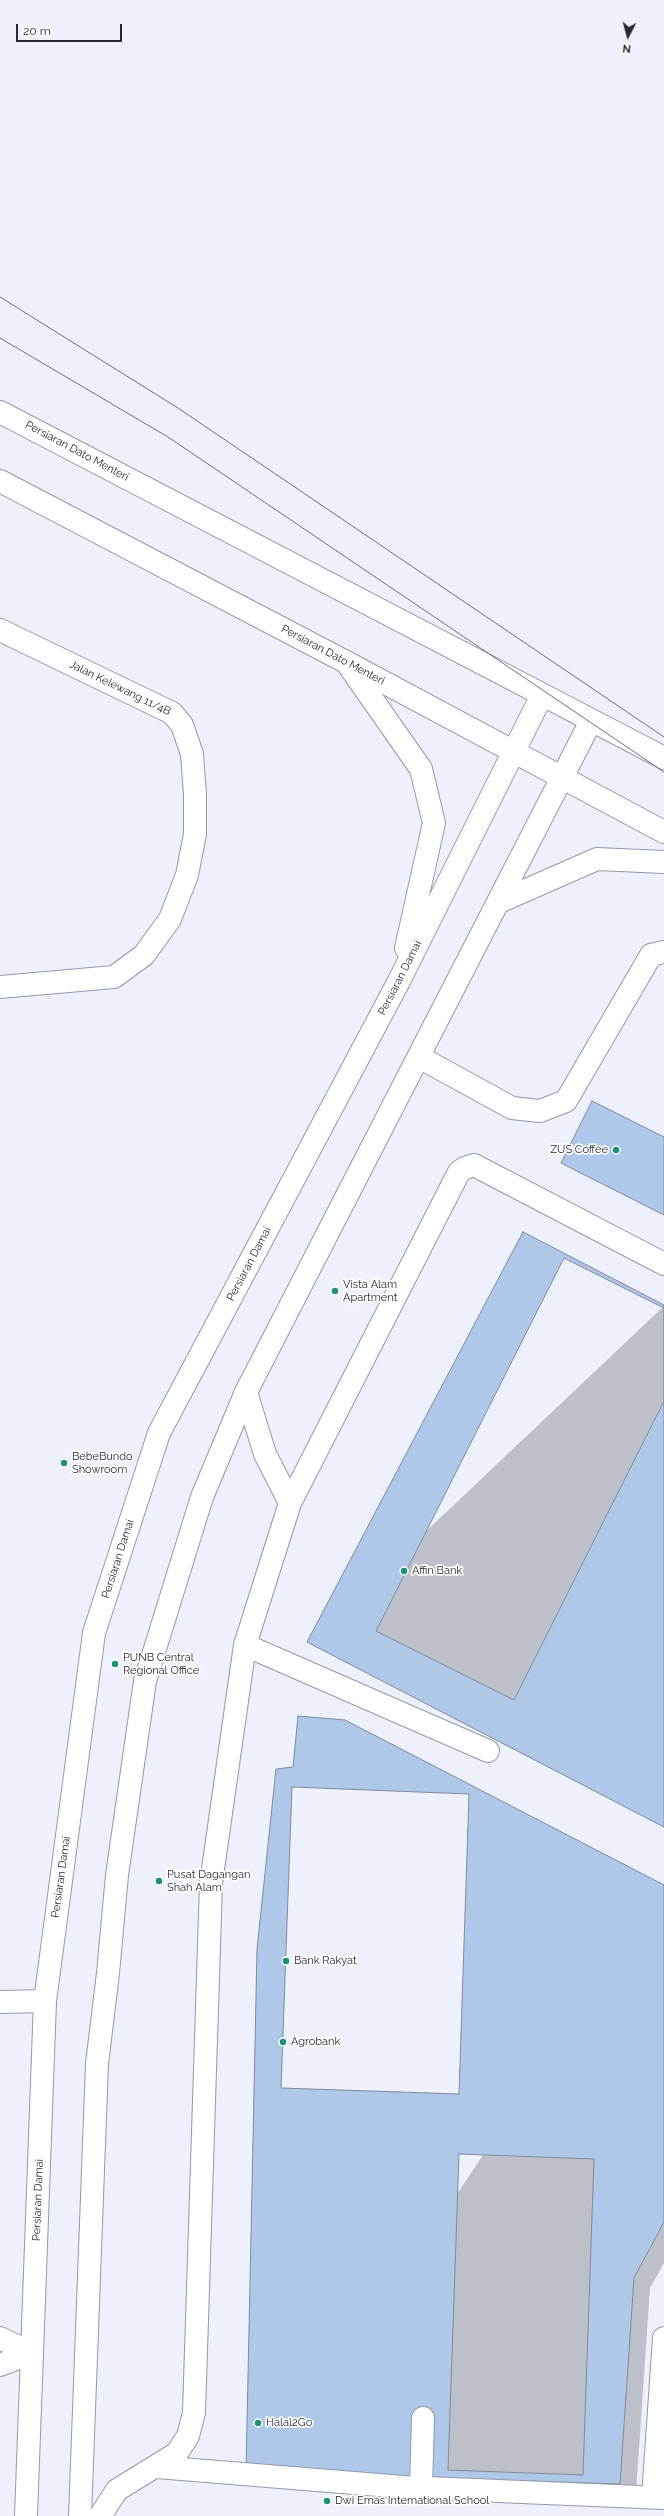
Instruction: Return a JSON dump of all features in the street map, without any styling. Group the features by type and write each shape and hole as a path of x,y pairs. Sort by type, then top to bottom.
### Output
{"main road":[{"name":"Persiaran Dato Menteri","path":"0,412 664,758"},
{"name":"Persiaran Dato Menteri","path":"0,481 346,662 514,752 561,779 664,832"},
{"name":"Jalan Kelewang 11/4B","path":"0,630 172,712 182,725 192,754 195,795 195,834 187,875 170,919 144,955 114,977 0,987"},
{"path":"346,662 421,769 434,823 399,981"},
{"name":"Persiaran Damai","path":"26,2516 45,2001 94,1633 159,1433 399,981 542,695"},
{"path":"80,2516 97,2064 117,1875 144,1689 202,1497 246,1392 499,902 591,720"},
{"path":"499,902 597,859 664,862"},
{"path":"419,1057 512,1108 540,1111 566,1101 651,955 664,952"},
{"path":"100,2516 117,2490 157,2467 177,2453 188,2436 194,2414 211,1883 245,1645 290,1502 459,1172 465,1168 474,1165 664,1264"},
{"path":"246,1392 265,1454 290,1502"},
{"path":"245,1645 488,1751"},
{"path":"0,2002 45,2001"},
{"path":"0,2338 32,2353"},
{"path":"157,2467 422,2488 659,2498 664,2338"},
{"path":"0,2365 32,2353"},
{"path":"422,2488 423,2418"}],"building":[{"name":"ZUS Coffee","path":"592,1101 664,1137 664,1215 561,1163"},
{"path":"523,1232 664,1305 664,1827 307,1642"},
{"path":"564,1258 664,1308 664,1401 514,1700 376,1631"},
{"path":"298,1716 345,1720 664,1885 664,2222 634,2278 620,2484 246,2472 257,1949 276,1769 293,1767"},
{"path":"292,1787 469,1794 459,2094 281,2088"},
{"path":"459,2154 594,2159 583,2475 448,2470"}],"tram line":[{"path":"0,297 178,408 664,737"},
{"path":"0,338 168,437 664,772"}],"place":[{"name":"ZUS Coffee","path":"616,1150"},
{"name":"Vista Alam Apartment","path":"335,1291"},
{"name":"BebeBundo Showroom","path":"64,1463"},
{"name":"Affin Bank","path":"404,1571"},
{"name":"PUNB Central Regional Office","path":"115,1664"},
{"name":"Pusat Dagangan Shah Alam","path":"159,1881"},
{"name":"Bank Rakyat","path":"286,1961"},
{"name":"Agrobank","path":"283,2042"},
{"name":"Halal2Go","path":"258,2423"},
{"name":"Dwi Emas International School","path":"327,2501"}]}
